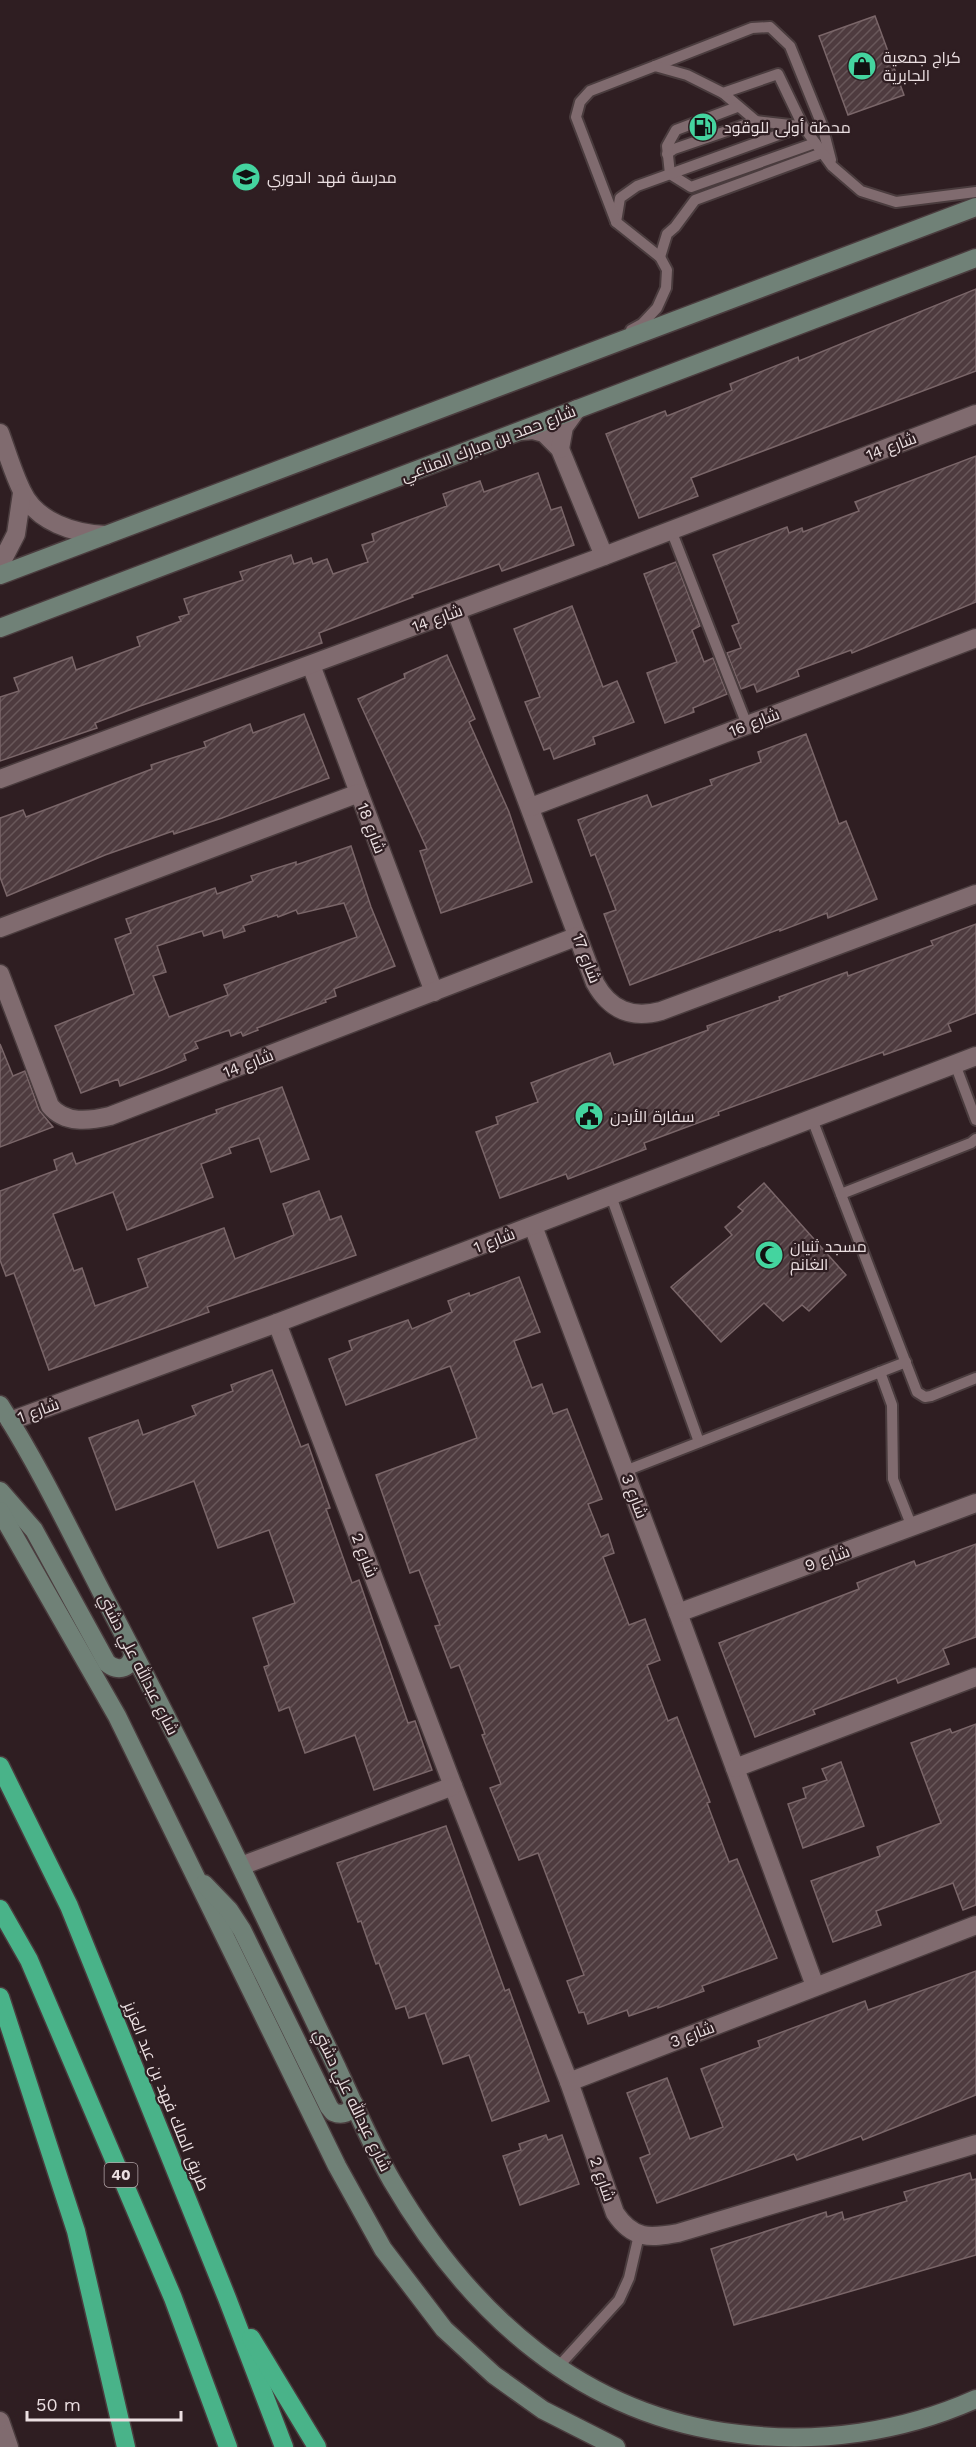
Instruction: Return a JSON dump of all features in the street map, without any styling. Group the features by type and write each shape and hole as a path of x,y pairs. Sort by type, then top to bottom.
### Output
{"highway":[{"name":"طريق الملك فهد بن عبد العزيز","path":"0,1766 69,1906 227,2298 284,2447"},
{"name":"40","path":"0,1909 29,1960 159,2265 228,2447"},
{"path":"0,1997 76,2231 126,2447"},
{"path":"227,2298 317,2447"}],"main road":[{"path":"0,575 976,207"},
{"name":"شارع حمد بن مبارك المناعي","path":"0,628 976,258"},
{"name":"شارع عبدالله علي دشتي","path":"0,1405 134,1653 241,1866 391,2180 454,2273 493,2315 517,2337 558,2367 620,2402 673,2422 700,2428 756,2436 801,2437 880,2430 920,2420 976,2399"},
{"path":"0,1491 34,1530 107,1663 114,1668 126,1667 133,1660 134,1653"},
{"path":"0,1511 117,1716 337,2166 383,2249 444,2330 494,2376 543,2410 616,2447"},
{"path":"194,1874 218,1897 242,1930 333,2112 346,2113 354,2104"}],"street":[{"path":"560,449 564,427 577,409"},
{"name":"شارع 14","path":"0,779 604,556 976,414"},
{"path":"522,430 544,433 560,449 604,556"},
{"path":"0,433 22,493 38,511 59,525 82,533 106,535"},
{"path":"0,565 16,534 22,493"},
{"name":"شارع 17","path":"456,611 595,983 602,994 621,1011 647,1015 976,894"},
{"name":"شارع 16","path":"531,807 976,638"},
{"name":"شارع 18","path":"311,665 434,992"},
{"path":"0,928 359,793"},
{"name":"شارع 14","path":"0,974 48,1102 53,1110 62,1116 77,1120 110,1116 578,936"},
{"name":"شارع 1","path":"10,1420 277,1323 976,1056"},
{"name":"شارع 3","path":"533,1226 814,1986"},
{"name":"شارع 2","path":"277,1323 453,1786 569,2082 615,2214 629,2230 639,2235"},
{"name":"شارع 9","path":"678,1613 976,1503"},
{"path":"735,1768 976,1677"},
{"path":"241,1866 453,1786"},
{"name":"شارع 3","path":"569,2082 976,1925"},
{"path":"639,2235 678,2233 976,2144"},
{"path":"0,2421 9,2447"}],"lane":[{"path":"583,356 642,324 657,308 666,288 667,270 660,256 616,222 576,117 580,102 590,91 752,28 770,27 790,46 822,125 832,166"},
{"path":"655,66 687,75 723,93 756,121"},
{"path":"723,93 778,74 802,126 832,166 861,191 896,202 976,192"},
{"path":"670,174 667,146 676,130 737,107"},
{"path":"668,154 674,149 756,121 802,126"},
{"path":"616,222 621,198 637,186 802,126"},
{"path":"692,187 815,143"},
{"path":"660,256 667,234 695,200 822,153"},
{"path":"670,174 692,187 695,200"},
{"path":"671,530 747,725"},
{"path":"955,1064 976,1120"},
{"path":"812,1119 917,1392 925,1397 976,1378"},
{"path":"841,1194 971,1143 976,1138"},
{"path":"610,1196 699,1442"},
{"path":"625,1471 906,1362"},
{"path":"880,1372 892,1405 893,1479 912,1527"},
{"path":"558,2367 619,2300 629,2278 639,2235"}],"building":[{"name":"كراج جمعية الجابرية","path":"875,16 904,95 848,115 819,36"},
{"path":"976,289 976,371 691,478 698,496 639,518 606,434 665,411 667,416 732,390 730,384 798,357 799,361"},
{"path":"976,456 976,602 852,653 851,650 797,670 799,676 757,692 754,684 741,689 727,653 741,648 732,626 739,623 713,555 787,527 789,533 802,528 803,532 859,511 855,502"},
{"path":"538,473 551,510 561,507 574,545 502,571 499,564 412,595 413,597 319,633 322,643 140,706 95,723 97,728 0,761 0,697 19,691 14,678 72,657 76,670 140,646 137,637 181,621 179,617 189,614 184,599 243,580 240,572 291,555 294,564 311,558 313,564 327,559 333,574 368,562 362,545 374,541 372,534 447,506 443,494 480,481 484,492"},
{"path":"676,562 700,626 692,630 704,662 713,658 727,694 693,708 694,712 665,723 647,673 677,662 644,574"},
{"path":"572,606 603,687 617,681 634,722 593,737 595,744 554,759 550,748 544,750 525,702 540,697 514,629"},
{"path":"447,655 475,719 469,722 509,812 532,882 441,913 420,851 427,849 358,699 405,678 404,674"},
{"path":"304,714 329,778 222,818 174,834 173,831 105,855 7,896 0,877 0,818 23,810 26,817 152,769 151,765 206,747 204,742 250,724 253,733"},
{"path":"806,734 839,824 846,821 877,899 828,918 827,913 780,931 780,929 630,985 604,914 616,910 595,854 591,856 578,820 647,795 652,807 712,785 710,780 761,762 758,752"},
{"path":"351,846 371,907 395,966 334,989 336,996 325,1000 326,1002 257,1028 258,1030 243,1036 241,1032 231,1036 229,1030 195,1042 198,1048 184,1054 186,1060 162,1070 120,1086 118,1079 81,1093 55,1026 134,994 115,939 131,933 126,919 215,888 217,894 253,881 251,876 296,862 296,865","holes":["344,903 357,937 224,985 228,995 169,1017 153,976 166,972 157,946 202,931 204,936 222,930 224,938 245,931 243,926 296,910 298,914"]},
{"path":"976,924 976,1013 948,1024 951,1031 884,1055 883,1052 718,1112 719,1115 644,1143 646,1149 568,1179 566,1174 500,1198 476,1132 498,1124 496,1117 538,1102 531,1083 610,1053 614,1065 708,1030 707,1026 780,1000 779,997 847,972 848,976 933,945 931,941"},
{"path":"0,1044 13,1076 25,1071 39,1110 53,1127 0,1147"},
{"path":"282,1087 309,1159 271,1172 259,1138 229,1148 231,1153 201,1164 213,1197 127,1230 113,1192 53,1214 74,1271 82,1268 95,1306 148,1287 138,1259 224,1228 235,1259 294,1235 283,1204 319,1191 330,1220 341,1216 356,1255 207,1307 209,1312 49,1370 14,1273 6,1276 0,1260 0,1191 57,1170 54,1160 72,1153 76,1164"},
{"name":"مسجد ثنيان الغانم","path":"764,1183 846,1275 809,1311 802,1305 783,1321 764,1303 721,1342 671,1287 732,1235 725,1227 743,1211 738,1207"},
{"path":"519,1277 540,1332 514,1341 532,1388 542,1384 553,1414 567,1409 602,1499 588,1504 601,1537 608,1534 614,1553 603,1557 629,1625 645,1619 660,1660 647,1665 668,1721 677,1717 710,1802 707,1803 729,1862 737,1859 777,1958 702,1986 704,1991 658,2008 658,2006 629,2016 627,2010 588,2024 584,2012 579,2013 567,1981 584,1975 538,1853 519,1860 490,1788 501,1784 482,1735 485,1734 459,1665 451,1668 435,1626 440,1625 419,1570 410,1573 376,1475 477,1438 450,1366 346,1405 329,1359 352,1350 349,1341 408,1320 412,1329 452,1312 448,1301 469,1293 470,1296"},
{"path":"272,1370 301,1447 308,1444 330,1508 326,1509 352,1583 359,1580 408,1723 415,1721 432,1770 374,1790 355,1735 305,1753 289,1707 279,1711 264,1667 269,1665 253,1618 295,1603 269,1530 218,1548 194,1481 116,1510 89,1438 138,1420 143,1435 196,1415 192,1406 233,1391 231,1385"},
{"path":"976,1544 976,1637 943,1649 949,1664 898,1683 896,1678 813,1710 815,1714 755,1737 719,1643 859,1589 857,1583 914,1561 916,1566"},
{"path":"976,1724 976,1905 963,1910 953,1883 876,1911 881,1925 833,1942 811,1881 880,1856 877,1847 941,1823 911,1743 950,1729 952,1733"},
{"path":"841,1762 864,1826 803,1848 788,1804 806,1798 803,1788 827,1780 822,1769"},
{"path":"446,1826 505,1991 509,1989 549,2101 492,2121 469,2055 443,2064 425,2013 409,2018 405,2006 396,2009 379,1963 376,1964 361,1921 358,1922 337,1863"},
{"path":"976,1971 976,2095 863,2140 861,2136 797,2160 794,2154 657,2203 640,2158 650,2154 627,2093 667,2078 690,2139 723,2127 701,2069 760,2047 758,2041 865,2001 868,2010"},
{"path":"546,2135 548,2140 562,2135 579,2184 520,2205 503,2156 521,2150 519,2144"},
{"path":"970,2173 972,2180 976,2179 976,2255 734,2325 711,2249 826,2212 827,2217 842,2212 844,2220 907,2201 904,2192"}],"place":[{"name":"كراج جمعية الجابرية","path":"862,66"},
{"name":"محطة أولى للوقود","path":"703,127"},
{"name":"مدرسة فهد الدوري","path":"246,177"},
{"name":"سفارة الأردن","path":"589,1116"},
{"name":"مسجد ثنيان الغانم","path":"769,1255"}]}
